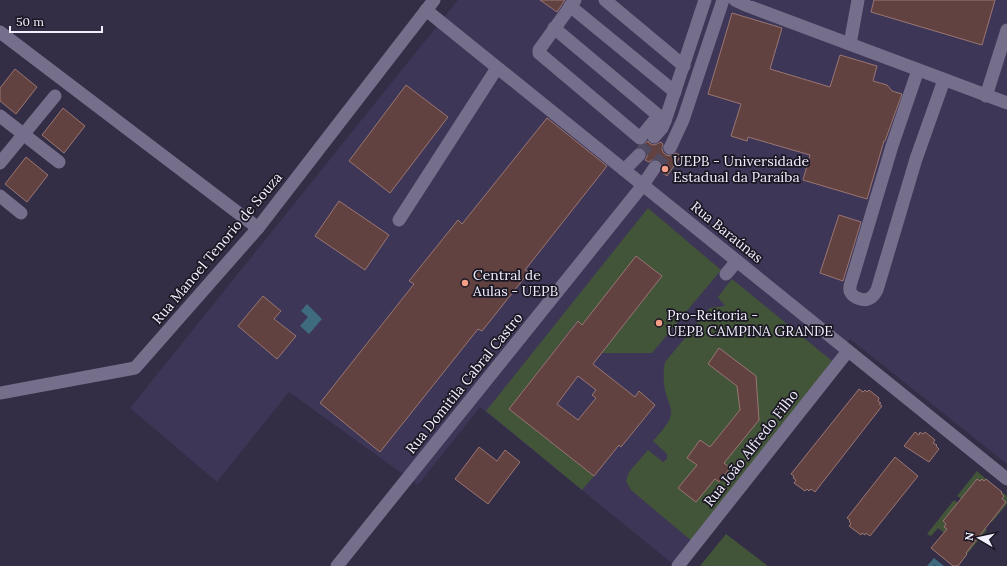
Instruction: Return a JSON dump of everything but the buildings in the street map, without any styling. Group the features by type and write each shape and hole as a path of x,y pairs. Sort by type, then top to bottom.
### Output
{"street":[{"path":"605,0 684,66"},
{"path":"675,92 573,3 539,50 539,53 640,138 662,118 675,92 705,0"},
{"path":"662,118 662,128 655,136 664,140 671,147 683,120 724,0"},
{"path":"735,0 754,3 850,44 1007,103"},
{"path":"850,44 858,0"},
{"name":"Rua Baraúnas","path":"430,5 497,68 1007,479"},
{"name":"Rua Manoel Tenorio de Souza","path":"6,392 135,368 258,228 430,5"},
{"path":"554,28 662,118"},
{"path":"986,96 1007,30"},
{"path":"0,32 258,228"},
{"path":"399,220 497,68"},
{"path":"918,70 892,146 850,286 850,290 855,296 866,300 871,298 876,290 916,160 944,80"},
{"path":"0,162 55,96"},
{"path":"0,116 59,162"},
{"path":"624,170 639,155"},
{"name":"Rua Domitila Cabral Castro","path":"339,564 656,167"},
{"path":"0,196 21,213"},
{"path":"726,274 737,261"},
{"name":"Rua João Alfredo Filho","path":"678,566 685,554 848,351"},
{"path":"0,381 6,392"}],"shaded area":[{"name":"UEPB - Universidade Estadual da Paraíba","path":"458,0 1007,0 1007,464 850,339 674,565 480,407 418,485 289,392 217,482 130,408"}],"green space":[{"path":"648,208 721,270 652,353 602,353 662,276 636,256 582,325 577,321 509,409 594,476 582,490 486,411"},
{"path":"732,279 832,361 693,542 631,490 626,481 629,472 648,450 663,462 667,459 667,454 653,441 666,426 671,415 664,382 665,362 710,308 725,306 718,297"},
{"path":"977,471 986,479 984,481 982,479 980,481 977,479 962,499 957,496"},
{"path":"1002,492 1007,496 1007,504 992,522 991,521 1006,502 1002,499"},
{"path":"954,500 958,503 943,522 972,545 985,528 987,530 967,554 961,549 963,547 938,528 931,536 927,534"},
{"path":"726,534 768,566 700,566"}],"water":[{"path":"307,304 322,319 309,334 300,326 308,317 301,311"},
{"path":"934,558 944,566 936,566 933,564 935,566 927,566"}],"tunnel":[{"path":"639,155 654,137"},
{"path":"655,167 670,148"}],"place":[{"name":"UEPB - Universidade Estadual da Paraíba","path":"665,169"},
{"name":"Central de Aulas - UEPB","path":"465,283"},
{"name":"Pro-Reitoria - UEPB CAMPINA GRANDE","path":"659,323"}]}
